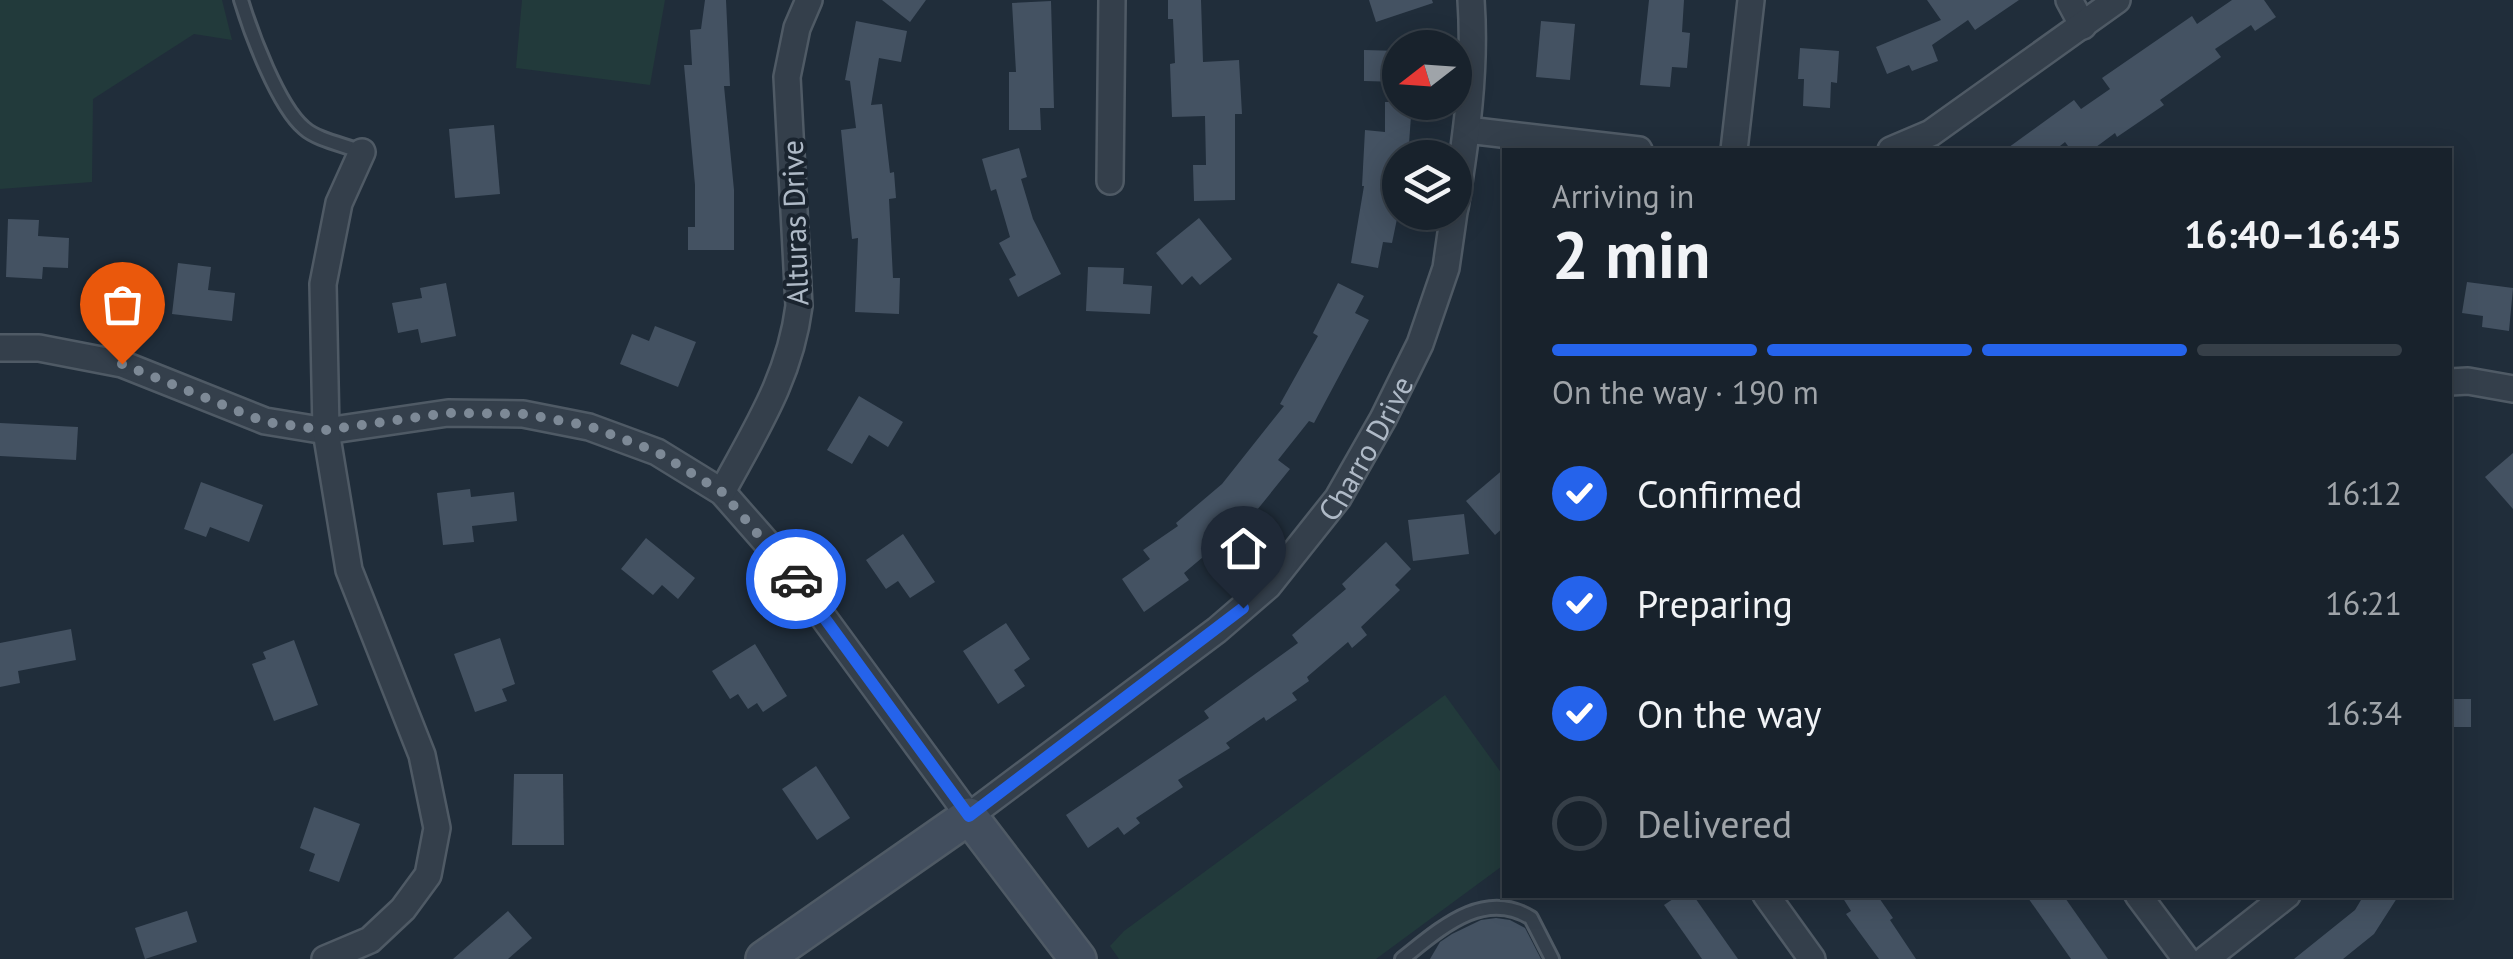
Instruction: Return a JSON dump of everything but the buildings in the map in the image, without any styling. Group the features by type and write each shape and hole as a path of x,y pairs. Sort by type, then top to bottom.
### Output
{"street":[{"name":"Alturas Drive","path":"722,492 782,382 795,343 800,306 787,77 797,28 808,0"},
{"path":"1110,181 1112,0"},
{"name":"Charro Drive","path":"1466,140 1474,46 1471,0"},
{"path":"1734,148 1751,0"},
{"path":"2069,0 2083,26"},
{"path":"1895,148 1931,133 2117,0"},
{"path":"1467,130 1621,148"},
{"path":"325,959 370,940 403,909 428,875 437,828 422,755 348,570 326,430 323,284 340,204 362,152"},
{"name":"Charro Drive","path":"764,959 969,816 1218,630 1268,586 1338,498 1384,419 1420,344 1446,268 1452,230"},
{"path":"0,348 39,348 122,364 265,422 326,430 448,413 524,414 589,426 657,452 722,492 780,558 1078,959"},
{"path":"2452,382 2513,389"},
{"path":"1768,898 1812,959"},
{"path":"2140,898 2186,959"},
{"path":"2206,959 2283,898"}],"lane":[{"path":"241,0 251,33 286,103 304,129 362,152"},
{"path":"1402,959 1443,927 1473,910 1506,908 1532,918 1552,959"}],"green space":[{"path":"0,0 222,0 232,40 194,34 93,99 92,182 0,189"},
{"path":"522,0 665,0 650,85 516,68"},
{"path":"1445,695 1502,774 1502,866 1376,959 1119,959 1110,946 1124,931"}],"way so far":[{"path":"122,364 265,422 326,430 448,413 524,414 589,426 657,452 722,492 796,579"}],"route":[{"path":"796,579 969,816 1243,608"}]}
